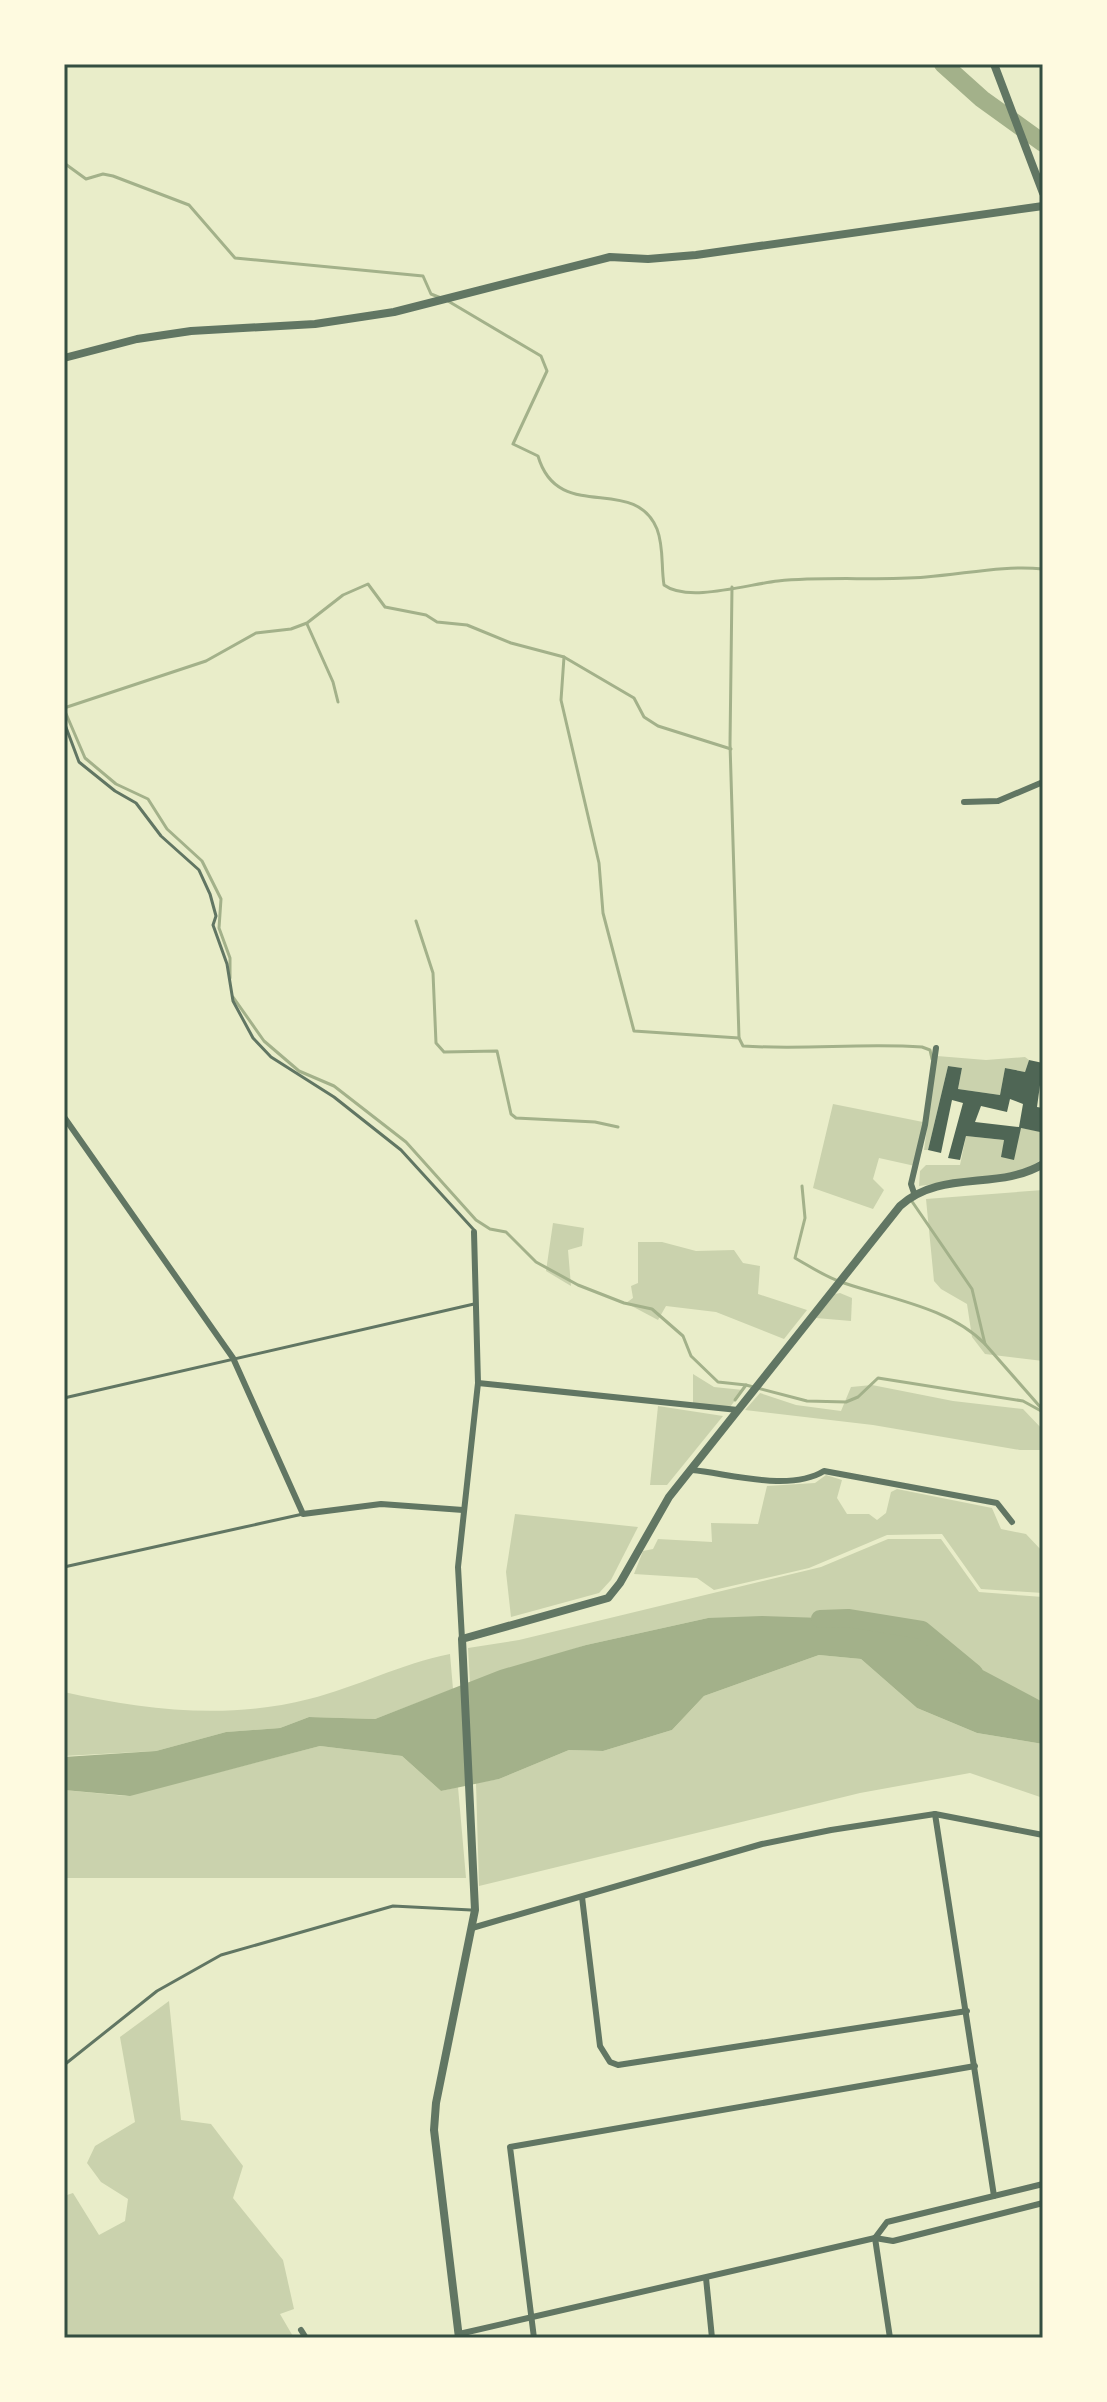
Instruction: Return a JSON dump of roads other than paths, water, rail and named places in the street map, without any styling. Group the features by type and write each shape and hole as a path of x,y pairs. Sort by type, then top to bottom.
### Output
{"street":[{"path":"997,68 1043,193"},
{"path":"64,358 137,339 191,331 315,324 394,312 610,257 648,259 696,255 1043,206"},
{"path":"964,802 998,801 1043,782"},
{"path":"914,1193 911,1184 925,1125 936,1048"},
{"path":"64,1117 233,1358 303,1514 381,1504 463,1510"},
{"path":"462,1639 608,1598 620,1583 669,1497 876,1235 914,1193 932,1186 1025,1175 1043,1164"},
{"path":"474,1232 478,1383 458,1567 476,1889 472,1928 436,2103 434,2130 459,2336 875,2238 893,2241 1043,2203"},
{"path":"478,1383 738,1410"},
{"path":"692,1470 789,1481 810,1480 824,1471 997,1503 1012,1522"},
{"path":"472,1928 762,1844 935,1814 1043,1835"},
{"path":"935,1814 994,2196"},
{"path":"582,1897 600,2046 610,2062 618,2065 967,2011"},
{"path":"534,2338 510,2147 975,2066"},
{"path":"890,2338 875,2238 887,2222 1043,2184"},
{"path":"706,2278 712,2338"},
{"path":"301,2330 306,2338"}],"lane":[{"path":"64,722 79,762 115,791 136,803 161,836 199,870 216,916 213,925 227,964 233,1001 253,1038 271,1057 334,1097 401,1150 474,1232"},
{"path":"64,1398 477,1304"},
{"path":"64,1567 303,1514"},
{"path":"64,2065 157,1991 221,1955 393,1906 475,1910"}],"waterway":[{"path":"943,64 982,99 1043,143"},
{"path":"64,163 86,179 103,174 113,176 189,205 235,258 423,276 431,294 441,298"},
{"path":"448,301 541,356 547,371 513,444 538,456 548,477 562,489 578,495 615,499 632,504 646,513 659,536 664,585 675,590 703,592 778,581 908,578 999,569 1043,569"},
{"path":"64,708 206,661 256,633 291,629 307,623 343,595 368,584 385,607 426,615 437,622 467,625 511,643 564,657 561,700 599,863 603,913 634,1031 739,1038"},
{"path":"732,587 730,744 739,1038 743,1046 922,1047 930,1050 932,1059"},
{"path":"307,624 333,682 338,702"},
{"path":"564,657 634,698 644,717 658,726 731,749"},
{"path":"64,709 85,758 116,784 148,799 167,829 202,861 221,899 219,928 230,958 230,978"},
{"path":"416,921 433,973 436,1043 444,1052 497,1051 511,1114 516,1118 595,1122 618,1127"},
{"path":"233,997 264,1041 299,1071 334,1086 406,1142 476,1220 490,1229 506,1232 536,1262 578,1285 624,1303 652,1309 683,1336 691,1356 718,1382 746,1385 807,1401 846,1402 858,1397 878,1378 1023,1401 1043,1412"},
{"path":"802,1186 805,1218 795,1258 838,1281 937,1313 971,1332 985,1344"},
{"path":"911,1200 972,1289 985,1344 1042,1409"},
{"path":"735,1400 746,1385"},
{"path":"820,1619 848,1618 922,1630 974,1673"}]}
